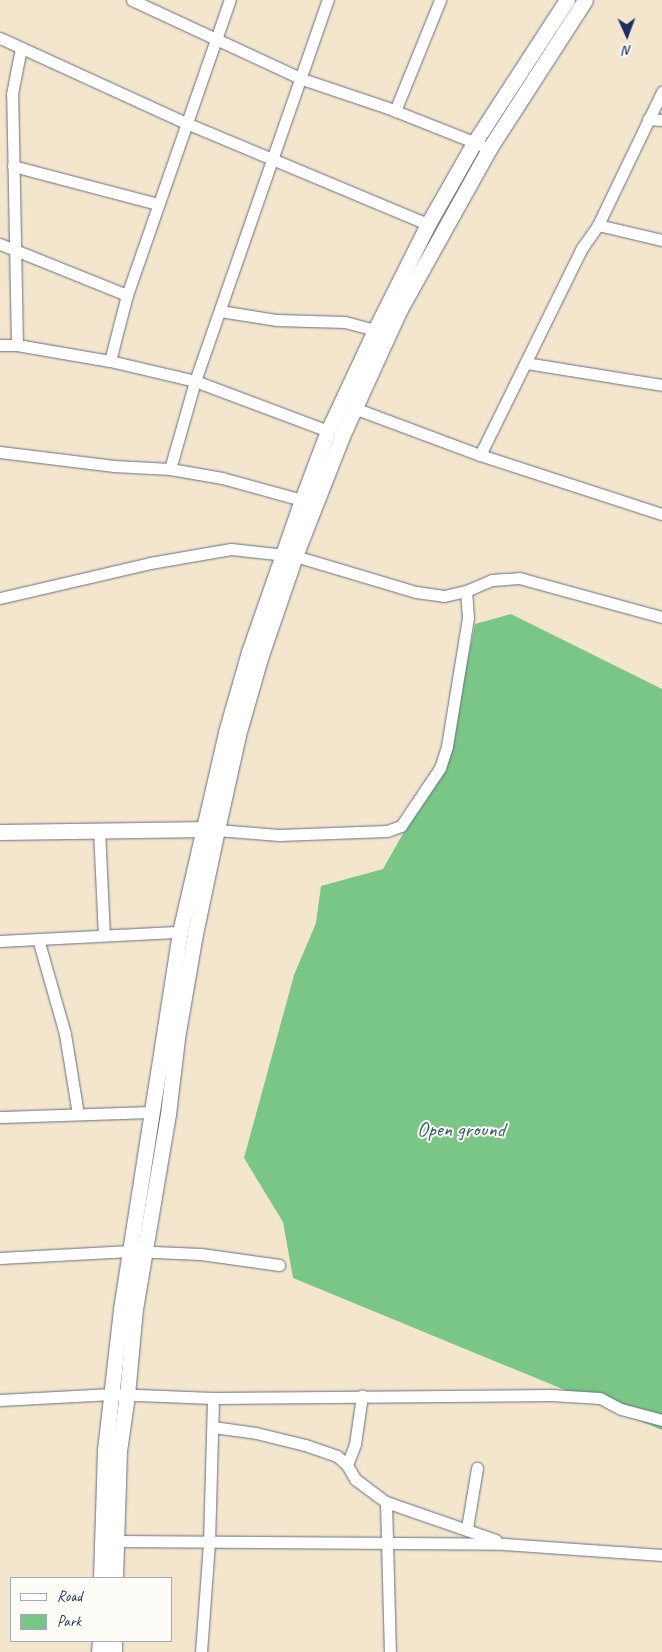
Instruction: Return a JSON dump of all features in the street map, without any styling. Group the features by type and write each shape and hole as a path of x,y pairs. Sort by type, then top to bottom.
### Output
{"main road":[{"path":"309,502 328,432 375,330 428,224 474,143 567,0"},
{"path":"100,1577 105,1450 121,1309 138,1251 195,934 226,732 288,555 309,502 400,309 489,149 584,0"},
{"path":"0,832 210,829"},
{"path":"115,1577 119,1451 127,1394 138,1251 153,1112 180,932 210,829"}],"street":[{"path":"132,0 302,78 394,111 489,149"},
{"path":"110,361 127,295 230,0"},
{"path":"170,469 195,381 274,160 328,0"},
{"path":"394,111 440,0"},
{"path":"0,38 186,123 428,224"},
{"path":"17,345 12,94 21,48"},
{"path":"480,455 582,248 598,225 662,92"},
{"path":"648,119 662,120"},
{"path":"13,166 158,204"},
{"path":"598,225 662,240"},
{"path":"0,244 127,295"},
{"path":"220,311 277,320 345,322 375,330"},
{"path":"0,345 17,345 110,361 195,381 328,432"},
{"path":"526,363 662,385"},
{"path":"354,408 480,455 662,514"},
{"path":"0,452 114,466 170,469 222,478 309,502"},
{"path":"0,598 150,563 231,549 288,555 416,592 444,596 466,592 492,580 518,578 662,617"},
{"path":"210,829 288,835 387,831 401,826 440,768 447,746 468,618 466,592"},
{"path":"99,830 104,935"},
{"path":"0,941 180,932"},
{"path":"38,939 65,1034 78,1114"},
{"path":"0,1117 153,1112"},
{"path":"0,1258 138,1251 201,1254 280,1265"},
{"path":"0,1400 112,1394 213,1398 521,1394 600,1398 620,1409 662,1420"},
{"path":"346,1465 355,1444 362,1396"},
{"path":"201,1652 209,1543 213,1398"},
{"path":"212,1427 305,1445 337,1456 346,1465 355,1480 386,1502 467,1528 504,1544"},
{"path":"467,1528 477,1468"},
{"path":"386,1502 390,1652"},
{"path":"116,1541 209,1543 386,1541 504,1544 662,1555"}],"green space":[{"name":"Open ground","path":"511,614 662,689 662,1430 293,1278 283,1222 244,1158 294,975 316,923 321,886 383,869 449,752 475,624"}]}
